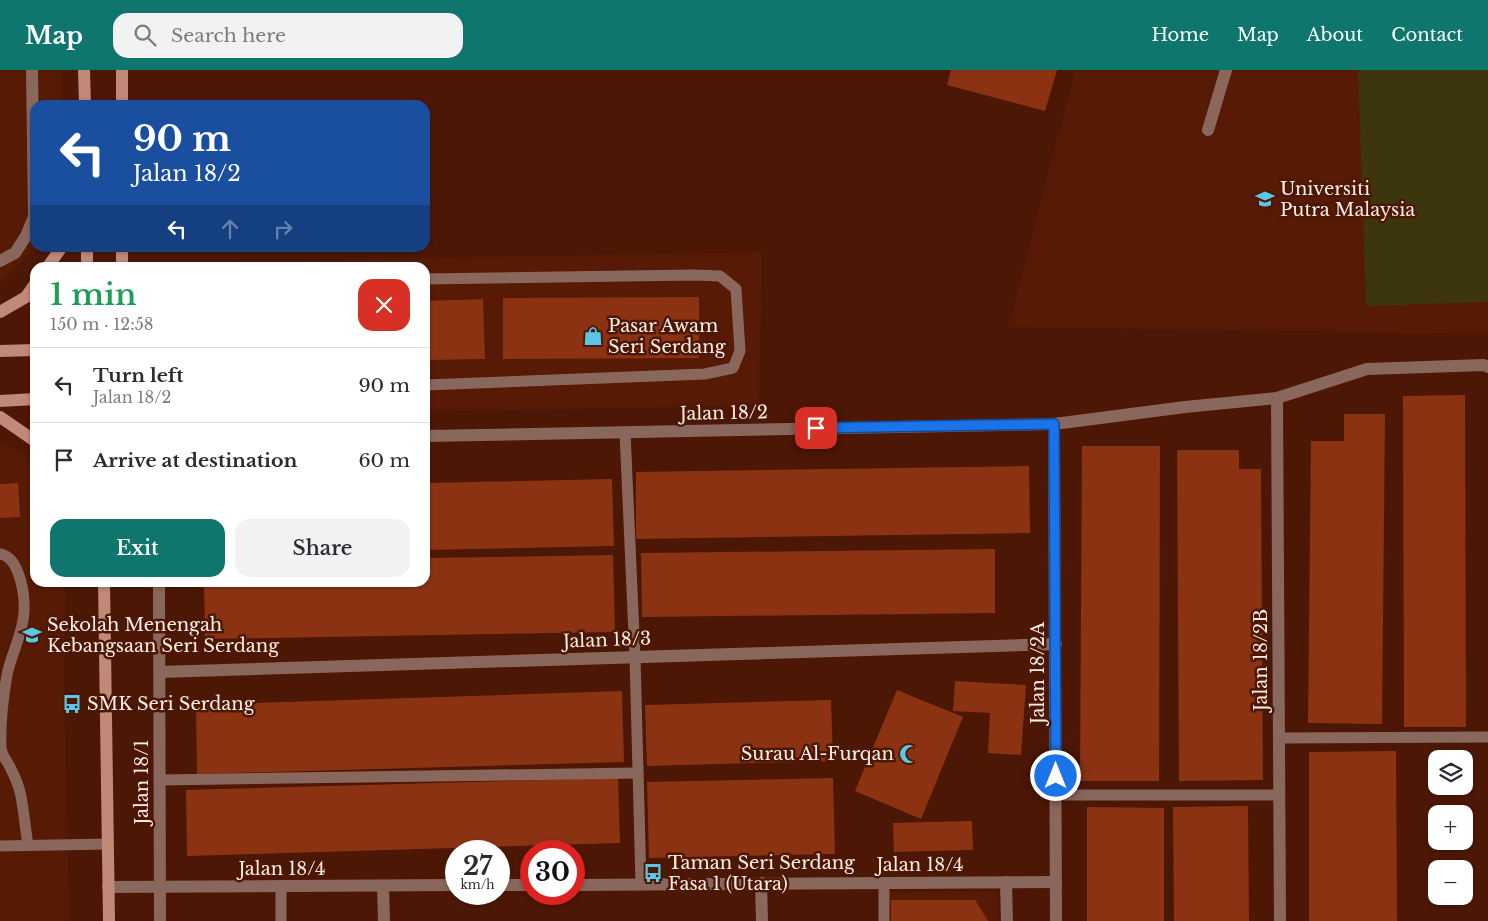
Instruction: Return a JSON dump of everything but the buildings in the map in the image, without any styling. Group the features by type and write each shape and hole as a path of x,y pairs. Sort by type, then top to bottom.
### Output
{"street":[{"path":"32,70 32,100"},
{"path":"84,70 85,100"},
{"path":"122,70 122,100"},
{"path":"1208,130 1226,70"},
{"path":"0,261 15,253 30,226"},
{"path":"0,312 26,297 30,291"},
{"path":"0,351 30,350"},
{"name":"Jalan 18/2","path":"430,436 1054,424 1185,407 1277,398 1368,369 1484,365 1488,367"},
{"name":"Jalan 18/2B","path":"1277,398 1280,921"},
{"path":"0,400 30,399"},
{"path":"0,417 30,438"},
{"name":"Jalan 18/2A","path":"1054,424 1056,921"},
{"path":"104,587 109,921"},
{"name":"Jalan 18/1","path":"159,587 160,921"},
{"name":"Jalan 18/3","path":"160,672 1056,644"},
{"path":"1006,882 1007,921"},
{"name":"Jalan 18/4","path":"585,884 1056,882"},
{"path":"761,884 762,921"},
{"name":"Jalan 18/4","path":"108,887 445,885"},
{"path":"383,886 384,921"}],"lane":[{"path":"430,279 720,276 736,289 740,352 733,368 705,374 430,385"},
{"path":"625,432 635,657 641,884"},
{"path":"0,554 14,562 20,577 24,612 1,703 0,749 11,768 20,793 28,845"},
{"path":"1279,738 1488,737"},
{"path":"160,780 638,773"},
{"path":"1056,796 1279,796"},
{"path":"0,846 108,844"},
{"path":"884,883 884,921"},
{"path":"280,886 281,921"}],"shaded area":[{"path":"0,70 62,70 62,100 30,100 31,252 0,283"},
{"name":"Universiti Putra Malaysia","path":"1075,70 1488,70 1488,334 1008,327"},
{"path":"1358,70 1488,70 1488,302 1366,306"},
{"name":"Pasar Awam Seri Serdang","path":"762,252 759,405 430,412 430,262 233,262"},
{"name":"Sekolah Menengah Kebangsaan Seri Serdang","path":"0,441 30,458 30,587 65,587 64,687 70,921 0,921"},
{"path":"997,891 997,921 890,921 890,892"}],"place":[{"name":"Universiti Putra Malaysia","path":"1265,199"},
{"name":"Pasar Awam Seri Serdang","path":"593,336"},
{"name":"Sekolah Menengah Kebangsaan Seri Serdang","path":"32,635"},
{"name":"SMK Seri Serdang","path":"72,704"},
{"name":"Surau Al-Furqan","path":"909,754"},
{"name":"Taman Seri Serdang Fasa 1 (Utara)","path":"653,873"}],"route":[{"path":"816,428 1054,424 1056,776"}]}
